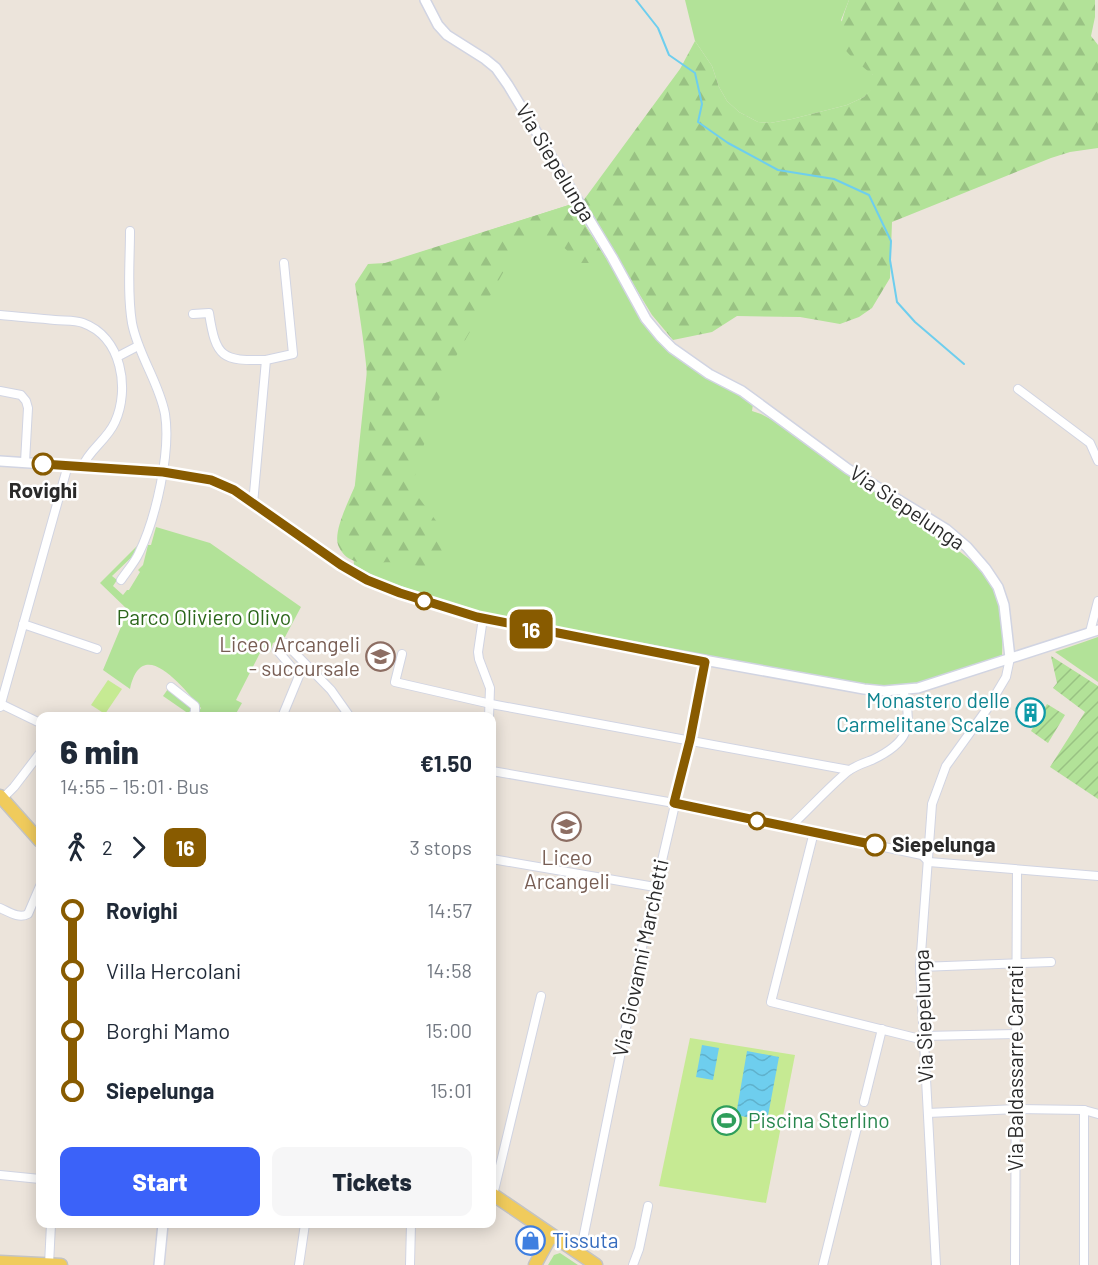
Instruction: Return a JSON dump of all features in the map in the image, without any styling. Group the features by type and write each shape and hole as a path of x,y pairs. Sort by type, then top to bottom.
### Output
{"main road":[{"path":"1,797 36,836"},
{"path":"496,1197 596,1265"},
{"path":"534,1265 551,1236"},
{"path":"0,1262 61,1265"}],"street":[{"name":"Via Siepelunga","path":"425,0 438,25 447,35 484,58 496,68 508,85 612,257 646,319 660,336 672,348 709,374 742,391 848,469 946,529 986,568 998,587 1004,605 1010,668 987,709 950,759 936,791 932,812 920,967 936,1265"},
{"path":"121,580 139,554 151,520 163,472 165,414 138,346 130,305 130,231"},
{"path":"193,314 209,314 213,341 222,354 238,360 266,360 293,354 284,263"},
{"path":"0,315 83,323 103,336 117,357 122,384 120,411 107,437 85,459 83,466"},
{"path":"117,357 138,346"},
{"path":"253,504 266,360"},
{"path":"1018,389 1090,443 1098,460"},
{"path":"0,391 21,395 26,401 28,408 25,462"},
{"path":"0,461 163,472 211,480 234,490 341,565 367,580 424,601 483,618 705,662 864,689 884,691 918,688 1094,631 1098,601"},
{"path":"36,721 1,705 68,465"},
{"path":"483,618 478,652 490,688 490,712"},
{"path":"23,624 97,649"},
{"path":"284,712 299,676 277,650 285,643 331,690 347,712"},
{"path":"402,654 395,682 491,704 849,770"},
{"name":"Via Giovanni Marchetti","path":"580,1254 655,887 690,740 705,662"},
{"path":"171,687 195,706 195,712"},
{"path":"790,827 849,770 887,753 900,743 908,728 909,710 903,690"},
{"path":"1,797 14,787 36,758"},
{"path":"496,772 674,803 814,832 922,855 929,862 1098,876"},
{"path":"814,832 771,1002 924,1038 1015,1034"},
{"path":"496,860 655,887"},
{"name":"Via Baldassarre Carrati","path":"1015,1265 1017,870"},
{"path":"0,908 24,916 28,914 36,895"},
{"path":"920,967 1051,962"},
{"path":"496,1183 541,996"},
{"path":"864,1102 882,1029"},
{"path":"928,1113 1017,1109 1084,1110 1098,1114"},
{"path":"1084,1110 1084,1265"},
{"path":"823,1265 859,1119"},
{"path":"0,1175 36,1179"},
{"path":"633,1265 639,1250 648,1206"},
{"path":"49,1265 51,1228"},
{"path":"159,1265 163,1228"},
{"path":"299,1265 304,1228"},
{"path":"410,1265 411,1228"}],"green space":[{"path":"685,0 849,0 841,20 873,75 873,88 864,97 847,105 792,119 770,123 758,122 739,112 727,101 719,87 712,66 695,41"},
{"path":"849,0 1095,0 1095,17 1091,36 1098,45 1098,148 1070,152 1051,158 892,222 890,278 872,308 859,317 840,324 800,317 737,316 712,332 673,340 652,315 583,201 680,69 695,41 712,66 719,87 727,101 739,112 758,122 770,123 792,119 847,105 864,97 872,88 873,75 846,51 840,36"},
{"path":"572,204 614,271 629,300 661,344 693,368 753,404 752,411 800,435 866,487 918,519 973,562 991,580 999,598 1003,628 1002,655 943,676 897,686 881,687 490,618 404,592 354,565 351,522 378,266"},
{"path":"572,204 603,254 602,258 590,263 577,263 562,246 547,237 536,238 518,246 449,369 416,469 413,490 446,534 448,552 438,563 428,567 393,562 358,562 344,555 337,540 338,530 359,477 370,416 366,362 355,284 368,264 385,263"},
{"name":"Parco Oliviero Olivo","path":"156,527 210,543 301,607 285,637 273,643 270,652 263,647 236,700 242,703 237,712 198,712 201,708 184,689 164,670 153,665 144,666 136,673 130,689 103,670 128,610 100,583 139,544 137,552 112,576 117,580 113,586 123,595 129,590 140,572 138,570 143,565 148,545 151,545"},
{"path":"1098,637 1098,682 1055,652"},
{"path":"1051,656 1098,686 1098,799 1050,767 1085,712 1053,688 1057,683"},
{"path":"108,680 122,689 106,712 102,712 91,705"},
{"path":"168,689 193,708 190,712 186,712 163,696"},
{"path":"1047,704 1065,715 1048,743 1031,731"},
{"name":"Piscina Sterlino","path":"690,1038 795,1055 766,1203 659,1186"},
{"path":"560,1253 578,1265 548,1265 554,1255"}],"water":[{"path":"702,1045 719,1048 713,1080 696,1077"},
{"path":"747,1051 779,1057 767,1121 736,1115"}],"waterway":[{"path":"636,0 658,28 669,55 695,73 702,104 698,122 728,143 778,170 834,179 869,195 891,241 890,260 897,302 915,322 964,364"}],"bus line":[{"name":"16","path":"43,464 163,472 211,480 234,490 341,565 367,580 400,593 477,617 705,662 690,740 674,803 875,845"}],"place":[{"name":"Rovighi","path":"43,464"},
{"name":"Liceo Arcangeli - succursale","path":"381,657"},
{"name":"Monastero delle Carmelitane Scalze","path":"1031,713"},
{"name":"Liceo Arcangeli","path":"567,827"},
{"name":"Siepelunga","path":"875,845"},
{"name":"Piscina Sterlino","path":"727,1121"},
{"name":"Tissuta","path":"531,1241"}]}
